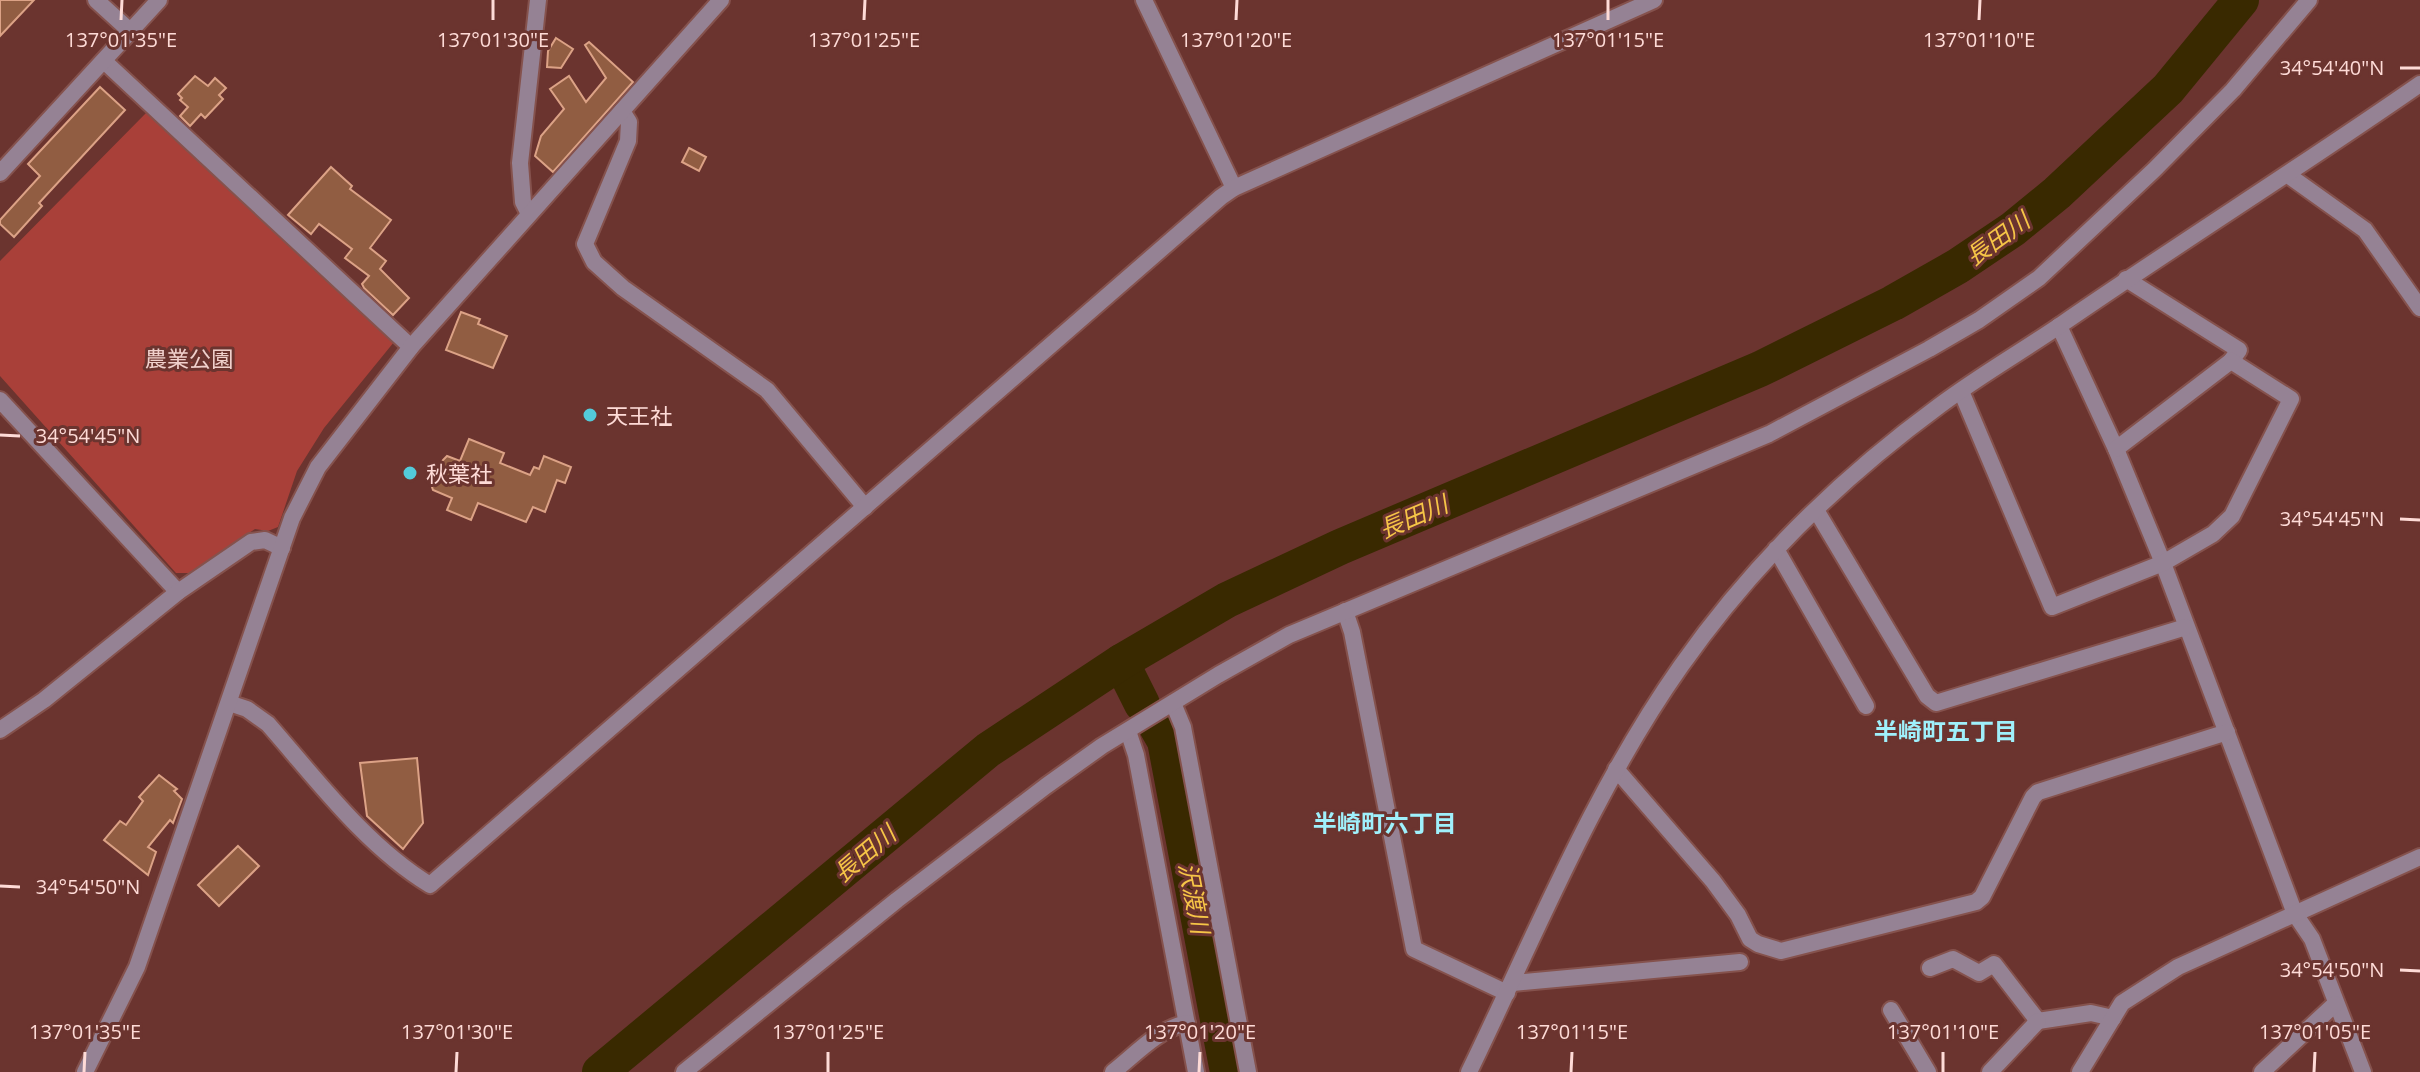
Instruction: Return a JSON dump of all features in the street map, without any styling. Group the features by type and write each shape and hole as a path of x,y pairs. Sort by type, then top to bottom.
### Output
{"street":[{"path":"96,0 130,31"},
{"path":"0,173 159,0"},
{"path":"529,214 523,202 520,163 538,0"},
{"path":"85,1072 137,967 282,548 305,489 318,467 411,347 721,0"},
{"path":"1144,0 1234,188"},
{"path":"229,703 247,709 268,724 371,838 408,872 430,885 1234,188 1654,0"},
{"path":"684,1072 909,890 1046,786 1173,703 1289,635 1769,434 1979,320 2039,278 2154,170 2233,90 2309,0"},
{"path":"104,61 411,347"},
{"path":"1469,1072 1600,796 1682,664 1776,549 1878,455 1961,391 2420,84"},
{"path":"622,111 629,122 628,141 585,244 594,262 623,288 767,390 865,507"},
{"path":"2288,175 2365,230 2420,308"},
{"path":"2116,449 2231,361 2239,350 2126,279"},
{"path":"2059,326 2116,449 2163,563 2295,914 2312,939 2363,1072"},
{"path":"1961,391 2052,607 2163,563 2213,534 2232,516 2291,399 2231,361"},
{"path":"0,400 178,592"},
{"path":"1816,510 1927,696 1936,703 2186,627"},
{"path":"0,730 44,700 178,592 251,542 265,540 282,548"},
{"path":"1776,549 1866,706"},
{"path":"1345,611 1352,632 1414,949 1510,988 1740,962"},
{"path":"1173,703 1183,727 1248,1072"},
{"path":"1128,731 1136,755 1196,1072"},
{"path":"1616,769 1713,881 1738,915 1750,939 1781,951 1976,902 1982,897 2038,792 2227,732"},
{"path":"2080,1072 2122,1003 2178,967 2420,857"},
{"path":"1930,968 1953,959 1979,973 1994,964 2038,1021"},
{"path":"2262,1072 2335,1004"},
{"path":"1891,1010 1928,1072"},
{"path":"1990,1072 2038,1021 2091,1013 2113,1018"},
{"path":"1113,1072 1162,1032 1187,1023"}],"green space":[{"name":"農業公園","path":"147,112 394,342 324,428 297,471 278,527 268,531 255,529 189,573 176,573 0,376 0,261"}],"building":[{"path":"0,0 34,0 0,36"},
{"path":"556,38 573,49 561,68 547,67 548,51"},
{"path":"589,42 633,82 553,172 535,156 541,136 564,109 550,89 569,76 586,102 606,78 585,45"},
{"path":"195,76 208,86 215,78 226,88 219,95 223,99 205,118 201,114 190,126 180,116 188,107 178,94"},
{"path":"100,87 125,110 39,203 42,206 14,237 0,224 0,220 40,176 28,164"},
{"path":"689,148 706,157 699,171 682,162"},
{"path":"331,167 352,186 350,189 391,220 370,248 386,261 380,269 409,298 393,315 364,288 362,284 369,276 345,258 352,249 319,224 311,234 288,215"},
{"path":"461,312 480,319 478,324 507,336 493,368 446,350"},
{"path":"469,439 504,453 500,463 530,475 534,467 539,469 544,456 571,467 565,483 557,480 545,512 533,507 526,522 478,503 471,520 447,510 452,498 432,487 443,460 447,456 460,461"},
{"path":"417,758 423,823 403,849 367,816 360,763"},
{"path":"159,775 177,789 174,791 182,799 173,823 170,820 148,847 156,852 148,875 104,840 120,821 126,825 143,801 139,797"},
{"path":"238,846 259,866 219,906 198,885"}],"waterway":[{"name":"長田川","path":"600,1072 988,750 1121,662 1227,600 1340,547 1760,369 1893,303 1958,266 2013,229 2057,193 2168,89 2241,0"},
{"name":"沢渡川","path":"1121,662 1142,704"},
{"name":"沢渡川","path":"1157,727 1165,741 1228,1072"}],"place":[{"name":"天王社","path":"590,415"},
{"name":"秋葉社","path":"410,473"}],"district":[{"name":"半崎町五丁目","path":"1946,730"},
{"name":"半崎町六丁目","path":"1385,822"}]}
